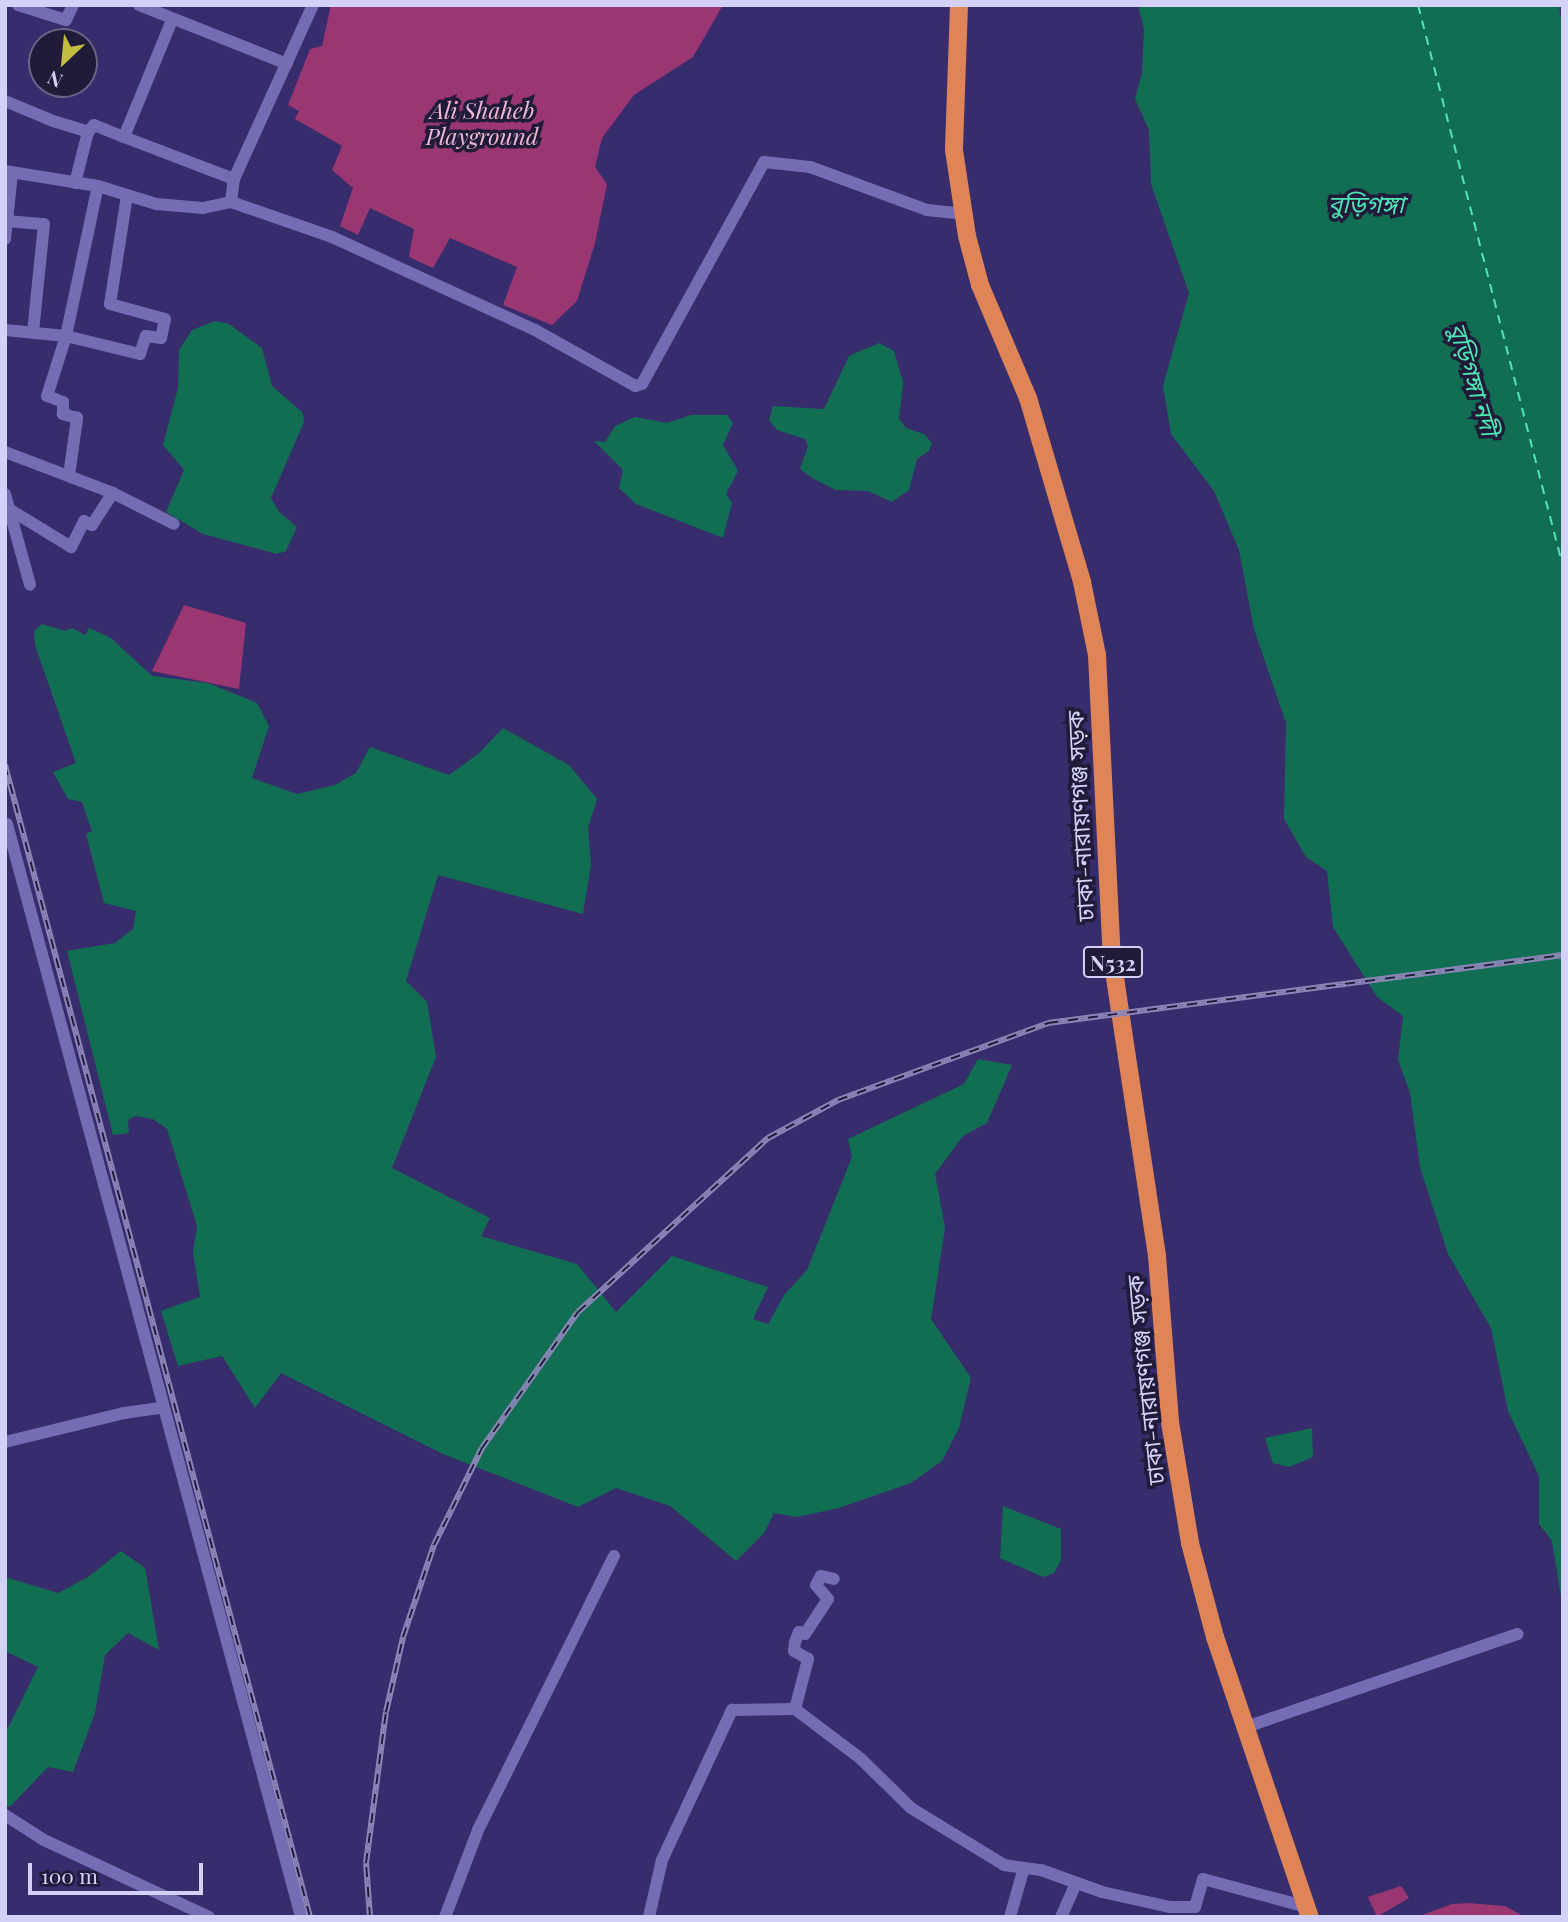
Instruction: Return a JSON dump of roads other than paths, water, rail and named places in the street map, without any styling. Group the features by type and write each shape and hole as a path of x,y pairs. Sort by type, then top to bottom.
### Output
{"highway":[{"name":"ঢাকা-নারায়ণগঞ্জ সড়ক","path":"959,5 954,150 963,214 980,285 1028,398 1050,469 1097,654 1112,958 1157,1255 1170,1422 1190,1543 1246,1727 1308,1912"}],"street":[{"path":"18,5 66,20 73,5"},
{"path":"139,5 286,64"},
{"path":"231,202 234,179 313,5"},
{"path":"124,137 172,20"},
{"path":"5,101 88,132"},
{"path":"75,183 88,132 94,125 234,179"},
{"path":"5,239 8,172 97,186 127,195 203,208 231,202 332,237 535,330 635,386 642,384 764,162 810,167 927,210 963,214"},
{"path":"69,476 77,418 63,414 64,402 47,396 66,336 97,186"},
{"path":"5,330 66,336 140,354 146,336 161,338 165,319 110,304 127,195"},
{"path":"7,221 44,224 33,332"},
{"path":"5,452 113,493 174,524"},
{"path":"9,509 71,547 84,521 92,525 113,493"},
{"path":"5,494 30,585"},
{"path":"7,824 161,1408 199,1524 302,1917"},
{"path":"5,1442 124,1413 161,1408"},
{"path":"445,1917 478,1830 614,1556"},
{"path":"795,1709 808,1659 794,1651 795,1642 828,1599 816,1585 821,1576 834,1579"},
{"path":"1246,1727 1517,1634"},
{"path":"649,1917 662,1860 732,1710 795,1709 861,1759 911,1808 1004,1865 1170,1907 1195,1906 1203,1879 1308,1912"},
{"path":"5,1815 44,1840 209,1917"},
{"path":"1010,1917 1024,1868"},
{"path":"1061,1917 1076,1883"}],"water":[{"name":"বুড়িগঙ্গা","path":"1138,5 1559,5 1563,35 1563,1609 1552,1541 1539,1524 1539,1476 1508,1411 1491,1328 1448,1254 1420,1167 1410,1093 1398,1060 1403,1016 1377,997 1333,927 1327,871 1306,857 1284,819 1286,723 1254,629 1239,550 1214,491 1171,434 1163,386 1189,293 1151,184 1149,130 1135,99 1142,73 1144,29"},
{"path":"215,321 229,324 262,348 272,386 303,413 304,422 271,498 279,512 297,527 286,551 277,554 203,534 166,512 184,470 163,445 178,388 179,350 192,330"},
{"path":"879,343 894,351 903,382 899,419 906,428 924,434 932,443 929,451 917,459 909,490 892,502 868,491 836,490 812,478 800,469 808,446 805,439 777,430 769,420 773,406 824,409 849,356"},
{"path":"691,415 727,415 733,423 723,445 738,471 726,494 732,503 723,538 636,504 619,488 623,470 594,441 605,442 615,426 635,417 667,423"},
{"path":"42,624 65,631 72,628 85,635 89,628 111,638 152,676 208,683 257,703 269,726 252,778 297,794 335,785 356,773 370,747 449,775 478,754 503,728 569,765 597,799 588,828 591,864 583,914 438,875 406,981 427,1002 436,1057 392,1168 490,1218 481,1236 577,1264 616,1312 672,1256 768,1287 753,1319 768,1324 785,1294 807,1270 852,1157 848,1139 964,1084 978,1059 1012,1065 987,1123 963,1136 935,1174 945,1228 931,1319 971,1378 959,1428 942,1461 911,1483 839,1508 797,1517 774,1513 764,1533 736,1561 670,1506 616,1488 578,1507 443,1454 281,1373 255,1408 222,1356 178,1366 161,1311 200,1297 193,1252 197,1226 167,1129 153,1119 135,1116 128,1120 129,1133 113,1135 67,951 115,943 133,929 136,911 104,903 86,834 92,831 82,802 68,799 53,772 76,763 35,645 34,631"},
{"path":"1312,1428 1313,1457 1289,1467 1273,1463 1265,1438"},
{"path":"1003,1506 1061,1529 1061,1560 1054,1573 1043,1577 1000,1558"},
{"path":"121,1551 145,1568 159,1650 128,1633 105,1655 95,1713 73,1772 48,1767 10,1807 5,1805 5,1734 38,1667 5,1651 5,1577 58,1593 88,1577"}],"railway":[{"path":"5,765 310,1917"},
{"path":"370,1917 366,1863 386,1712 403,1637 434,1545 482,1448 578,1312 768,1138 838,1100 1048,1023 1563,955"}],"park label":[{"name":"Ali Shaheb Playground","path":"482,123"}],"water label":[{"name":"বুড়িগঙ্গা নদী","path":"1474,379"}]}
